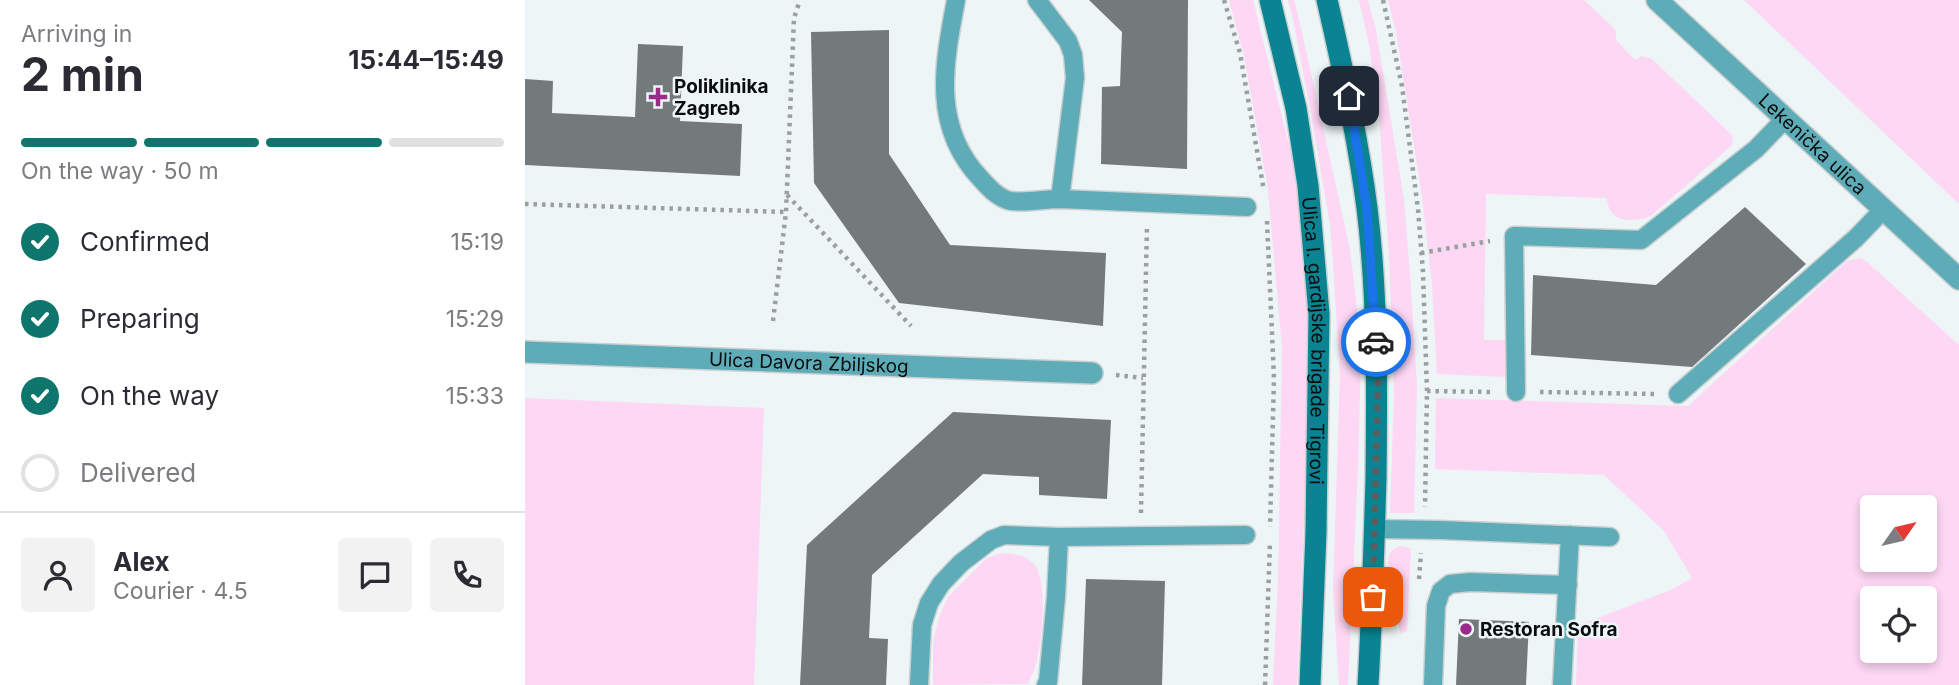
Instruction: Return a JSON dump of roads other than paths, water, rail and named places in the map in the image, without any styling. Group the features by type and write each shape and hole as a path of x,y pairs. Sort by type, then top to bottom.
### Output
{"street":[{"name":"Ulica I. gardijske brigade Tigrovi","path":"1270,0 1296,108 1308,186 1319,314 1316,532 1310,685"},
{"path":"1327,0 1349,96 1367,209 1375,308 1378,374 1368,685"},
{"name":"Lekenička ulica","path":"1665,3 1784,119 1959,279"},
{"name":"Ulica Davora Zbiljskog","path":"525,352 1092,373"}],"lane":[{"path":"956,0 944,80 946,110 952,135 962,154 993,192 1009,201 1060,199 1247,207"},
{"path":"1037,0 1069,41 1073,55 1075,78 1060,199"},
{"path":"1516,392 1514,236 1641,240 1756,149 1784,119"},
{"path":"1678,394 1856,238 1883,210"},
{"path":"1374,529 1610,537"},
{"path":"919,685 922,625 929,603 941,584 961,563 982,546 1004,535 1246,536"},
{"path":"1562,685 1570,535"},
{"path":"1046,685 1051,657 1059,537"},
{"path":"1433,685 1436,606 1441,591 1450,584 1470,582 1568,585"}],"place":[{"name":"Poliklinika Zagreb","path":"658,97"},
{"name":"Restoran Sofra","path":"1466,629"}]}
